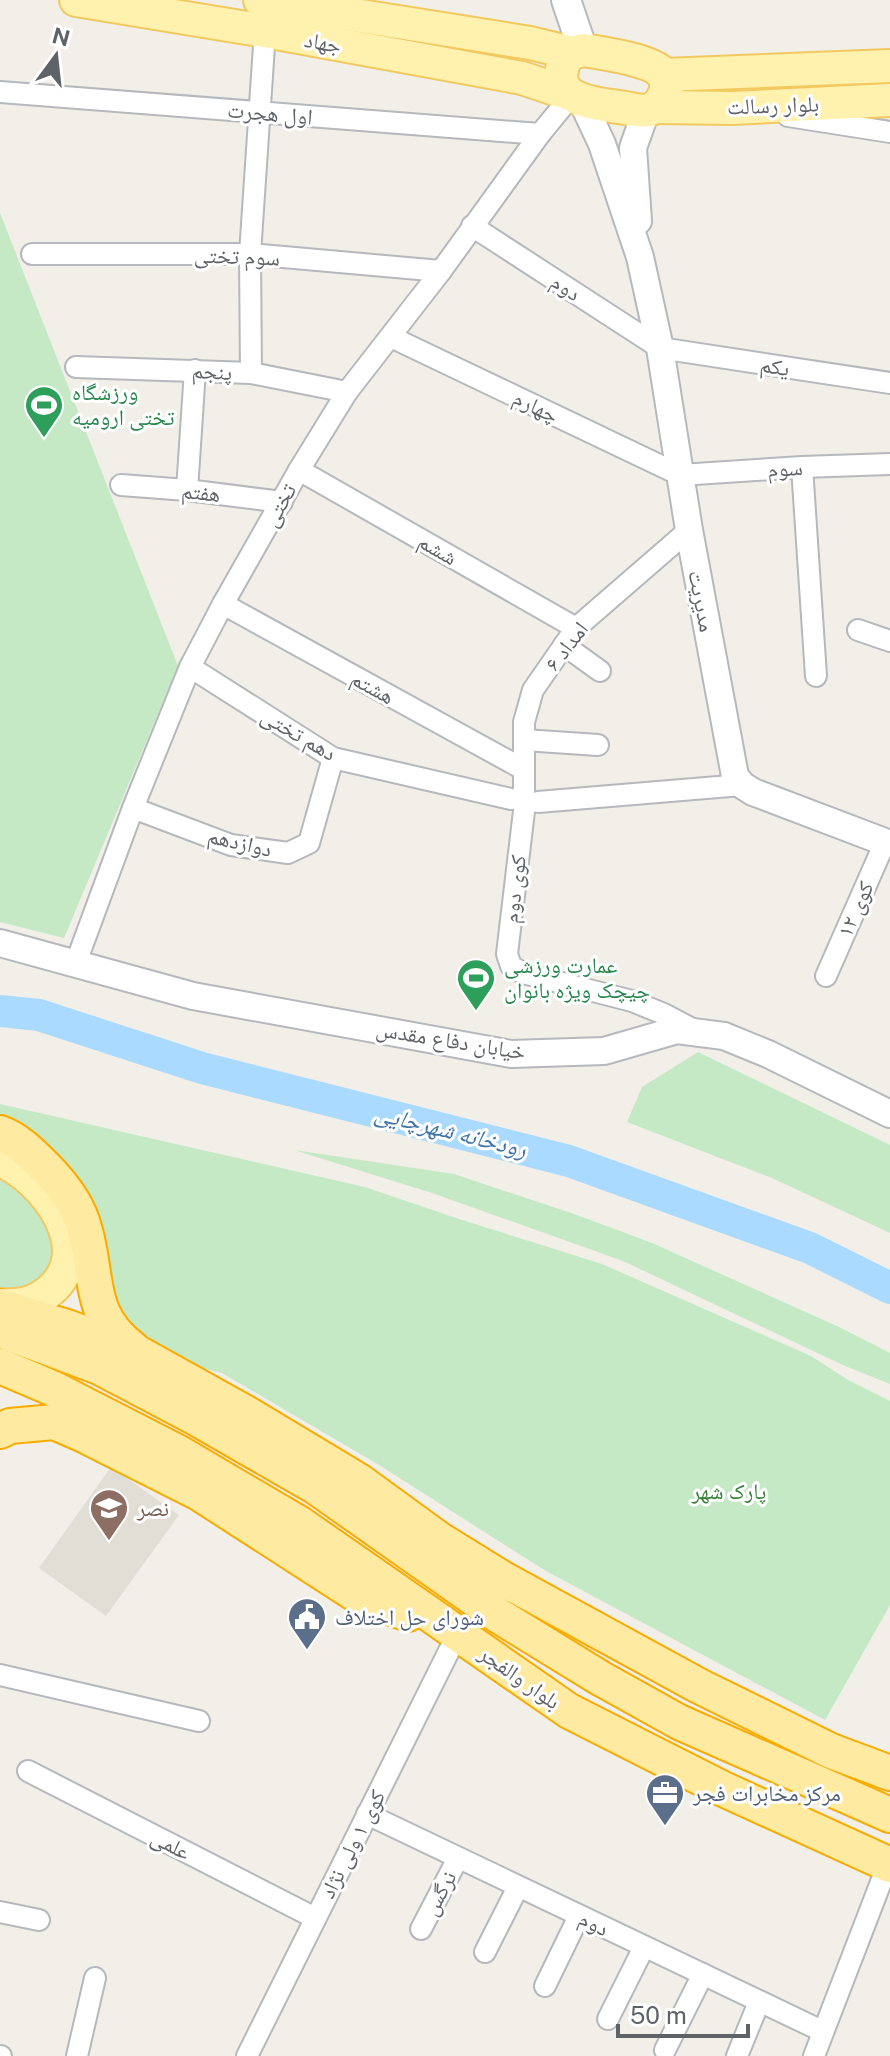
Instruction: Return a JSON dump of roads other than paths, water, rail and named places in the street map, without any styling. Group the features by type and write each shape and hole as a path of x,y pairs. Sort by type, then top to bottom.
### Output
{"highway":[{"path":"0,1133 29,1150 68,1195 86,1232 94,1287 104,1319 120,1339 138,1353 359,1481 440,1540 503,1579 699,1686 831,1751 890,1773"},
{"path":"0,1306 138,1353"},
{"name":"بلوار والفجر","path":"0,1330 99,1367 316,1487 499,1616 679,1722 890,1815"},
{"name":"بلوار والفجر","path":"0,1366 54,1389 179,1453 300,1524 569,1711 721,1788 889,1864"},
{"path":"0,1431 10,1426 54,1422 84,1435 199,1493 357,1595 458,1633"}],"main road":[{"name":"جهاد","path":"76,0 522,78 573,96"},
{"name":"جهاد","path":"260,0 530,43 652,66 664,75"},
{"path":"566,0 578,52 566,57 561,81 573,96"},
{"path":"522,78 533,70 537,60 530,43"},
{"name":"بلوار رسالت","path":"664,75 890,66"},
{"path":"651,109 665,95 664,75"},
{"name":"بلوار رسالت","path":"573,96 651,109 890,100"},
{"path":"0,1160 17,1169 37,1186 63,1224 70,1242 69,1264 59,1284 43,1297 24,1305 0,1306"},
{"path":"0,1385 28,1390 54,1389"}],"street":[{"path":"251,373 250,254 265,31"},
{"name":"اول هجرت","path":"0,91 540,134"},
{"name":"تختی","path":"75,965 133,808 190,667 299,470 347,392 441,271 540,134 573,96"},
{"name":"مدیریت","path":"573,96 602,144 640,257 660,348 689,530 735,776 742,785"},
{"path":"733,108 890,132"},
{"name":"مدیریت","path":"640,257 633,148 651,109"},
{"name":"دوم","path":"472,226 660,348"},
{"name":"سوم تختی","path":"32,254 250,254 441,271"},
{"name":"چهارم","path":"391,337 680,475"},
{"name":"یکم","path":"660,348 890,383"},
{"name":"پنجم","path":"76,367 251,373 347,392"},
{"path":"187,490 195,370"},
{"name":"سوم","path":"680,475 890,464"},
{"path":"802,467 816,676"},
{"name":"ششم","path":"299,470 570,637 600,671"},
{"name":"هفتم","path":"121,485 282,502"},
{"name":"امداد ۶","path":"524,801 524,722 533,690 570,637 689,530"},
{"name":"هشتم","path":"223,604 523,769"},
{"path":"858,630 890,641"},
{"name":"دهم تختی","path":"190,667 333,758 524,801 742,785"},
{"path":"524,740 598,745"},
{"name":"دوازدهم","path":"133,808 231,845 288,853 309,843 333,758"},
{"path":"742,785 753,792 887,843"},
{"name":"کوی دوم","path":"524,801 507,954 511,966 523,973 632,1001 699,1033"},
{"name":"کوی ۱۲","path":"826,976 887,843"},
{"name":"خیابان دفاع مقدس","path":"0,943 193,996 511,1054 604,1051 677,1030 724,1036 768,1054 890,1114"},
{"name":"کوی ۱ ولی نژاد","path":"247,2056 458,1633"},
{"path":"0,1675 199,1721"},
{"name":"علمی","path":"28,1771 315,1918"},
{"name":"دوم","path":"367,1814 822,2031"},
{"name":"نرگس","path":"421,1929 458,1858"},
{"path":"814,2056 889,1864"},
{"path":"485,1952 518,1887"},
{"path":"0,1912 39,1920"},
{"path":"545,1986 579,1916"},
{"path":"608,2019 644,1947"},
{"path":"665,2050 703,1974"},
{"path":"77,2056 95,1978"},
{"path":"737,2056 759,2002"}],"waterway":[{"name":"رودخانه شهرچایی","path":"0,1011 39,1015 202,1068 569,1161 810,1248 890,1288"}],"place":[{"name":"ورزشگاه تختی ارومیه","path":"44,439"},
{"name":"عمارت ورزشی چیچک ویژه بانوان","path":"476,1012"},
{"name":"نصر","path":"109,1542"},
{"name":"شورای حل اختلاف","path":"307,1651"},
{"name":"مرکز مخابرات فجر","path":"665,1827"}],"park label":[{"name":"پارک شهر","path":"729,1491"}]}
